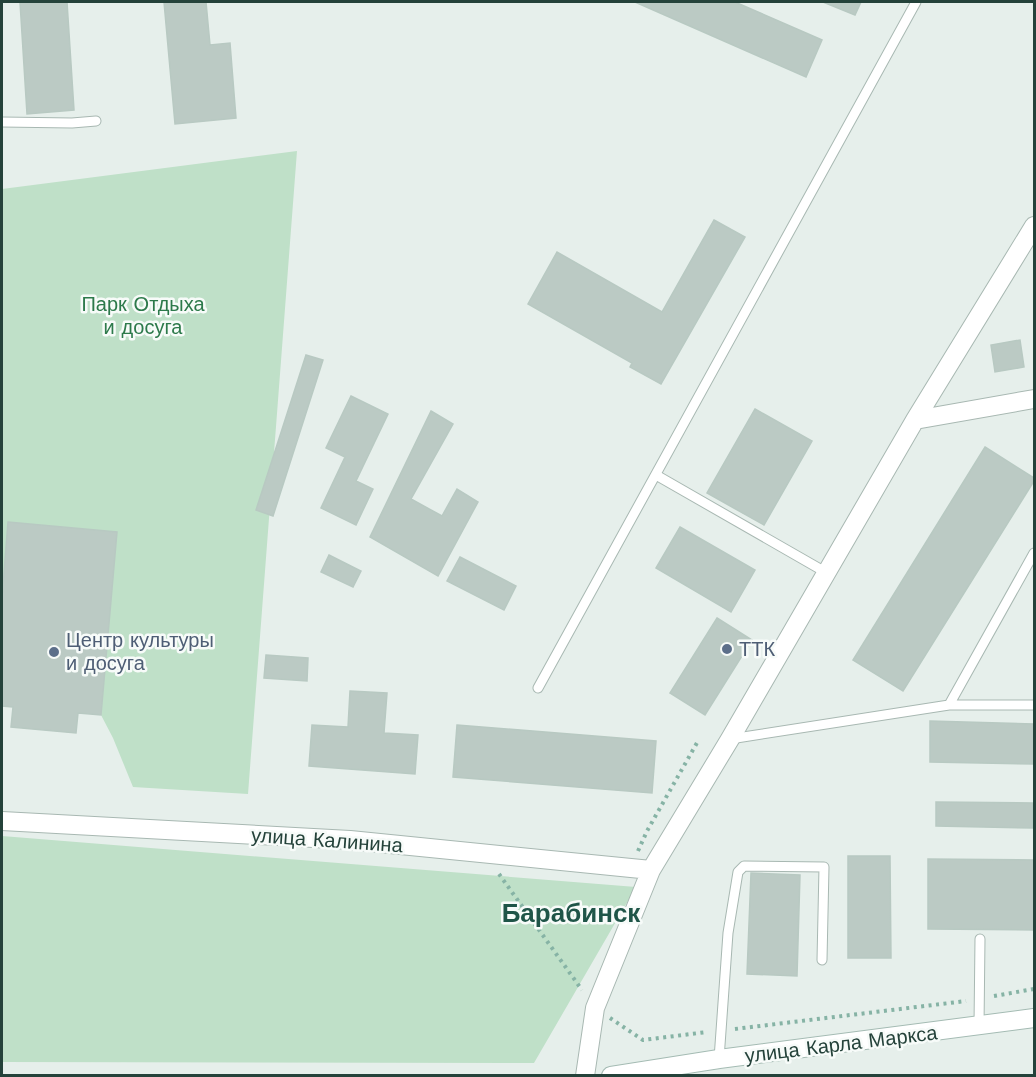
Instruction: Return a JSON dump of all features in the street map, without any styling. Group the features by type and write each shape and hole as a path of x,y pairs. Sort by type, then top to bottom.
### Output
{"street":[{"path":"585,1076 595,1008 651,870 730,740 915,420 1035,226"},
{"path":"915,420 1035,399"},
{"name":"улица Калинина","path":"2,821 350,840 651,870"},
{"name":"улица Карла Маркса","path":"611,1076 719,1059 1035,1018"}],"lane":[{"path":"537,688 916,2"},
{"path":"2,122 72,123 96,120"},
{"path":"656,475 827,573"},
{"path":"949,705 1035,553"},
{"path":"730,740 949,705 1035,705"},
{"path":"719,1059 728,933 738,872 744,866 824,867 822,960"},
{"path":"979,1026 980,939"}],"path":[{"path":"631,868 647,831 698,741"},
{"path":"484,852 595,1008 643,1040 978,999 1035,989"}],"green space":[{"name":"Парк Отдыха и досуга","path":"297,151 248,794 133,787 101,715 117,532 8,522 2,598 2,189"},
{"path":"2,836 636,887 534,1063 2,1062"}],"building":[{"path":"20,2 67,2 74,110 27,114"},
{"path":"164,2 206,2 210,45 230,43 236,118 175,124"},
{"path":"635,2 735,2 822,40 806,77"},
{"path":"823,2 861,2 855,15"},
{"path":"714,220 745,237 661,384 630,367 632,363 528,304 557,252 662,312"},
{"path":"1020,340 1024,367 995,372 991,345"},
{"path":"306,355 323,360 273,516 256,510"},
{"path":"351,396 388,414 356,481 373,489 356,525 321,508 345,457 326,448"},
{"path":"755,409 812,441 764,525 707,493"},
{"path":"431,411 453,424 411,499 442,516 457,489 478,502 438,576 370,537"},
{"path":"985,447 1034,478 1034,481 903,691 853,660"},
{"name":"Центр культуры и досуга","path":"8,522 117,532 101,715 78,713 76,733 11,727 13,707 2,706 2,598"},
{"path":"680,527 755,570 731,612 656,568"},
{"path":"329,555 361,571 353,587 321,572"},
{"path":"460,557 516,586 504,610 447,581"},
{"path":"717,618 752,640 705,715 670,693"},
{"path":"266,655 308,658 307,681 264,678"},
{"path":"350,691 387,693 384,733 418,735 415,774 309,766 312,725 348,727"},
{"path":"930,721 1034,724 1034,764 930,762"},
{"path":"457,725 656,741 652,793 453,777"},
{"path":"936,802 1033,803 1033,828 936,826"},
{"path":"848,856 890,856 891,958 848,958"},
{"path":"928,859 1034,860 1034,930 928,929"},
{"path":"751,873 800,875 797,976 747,974"}],"place":[{"name":"ТТК","path":"727,649"},
{"name":"Центр культуры и досуга","path":"54,652"}],"district":[{"name":"Барабинск","path":"571,913"}]}
